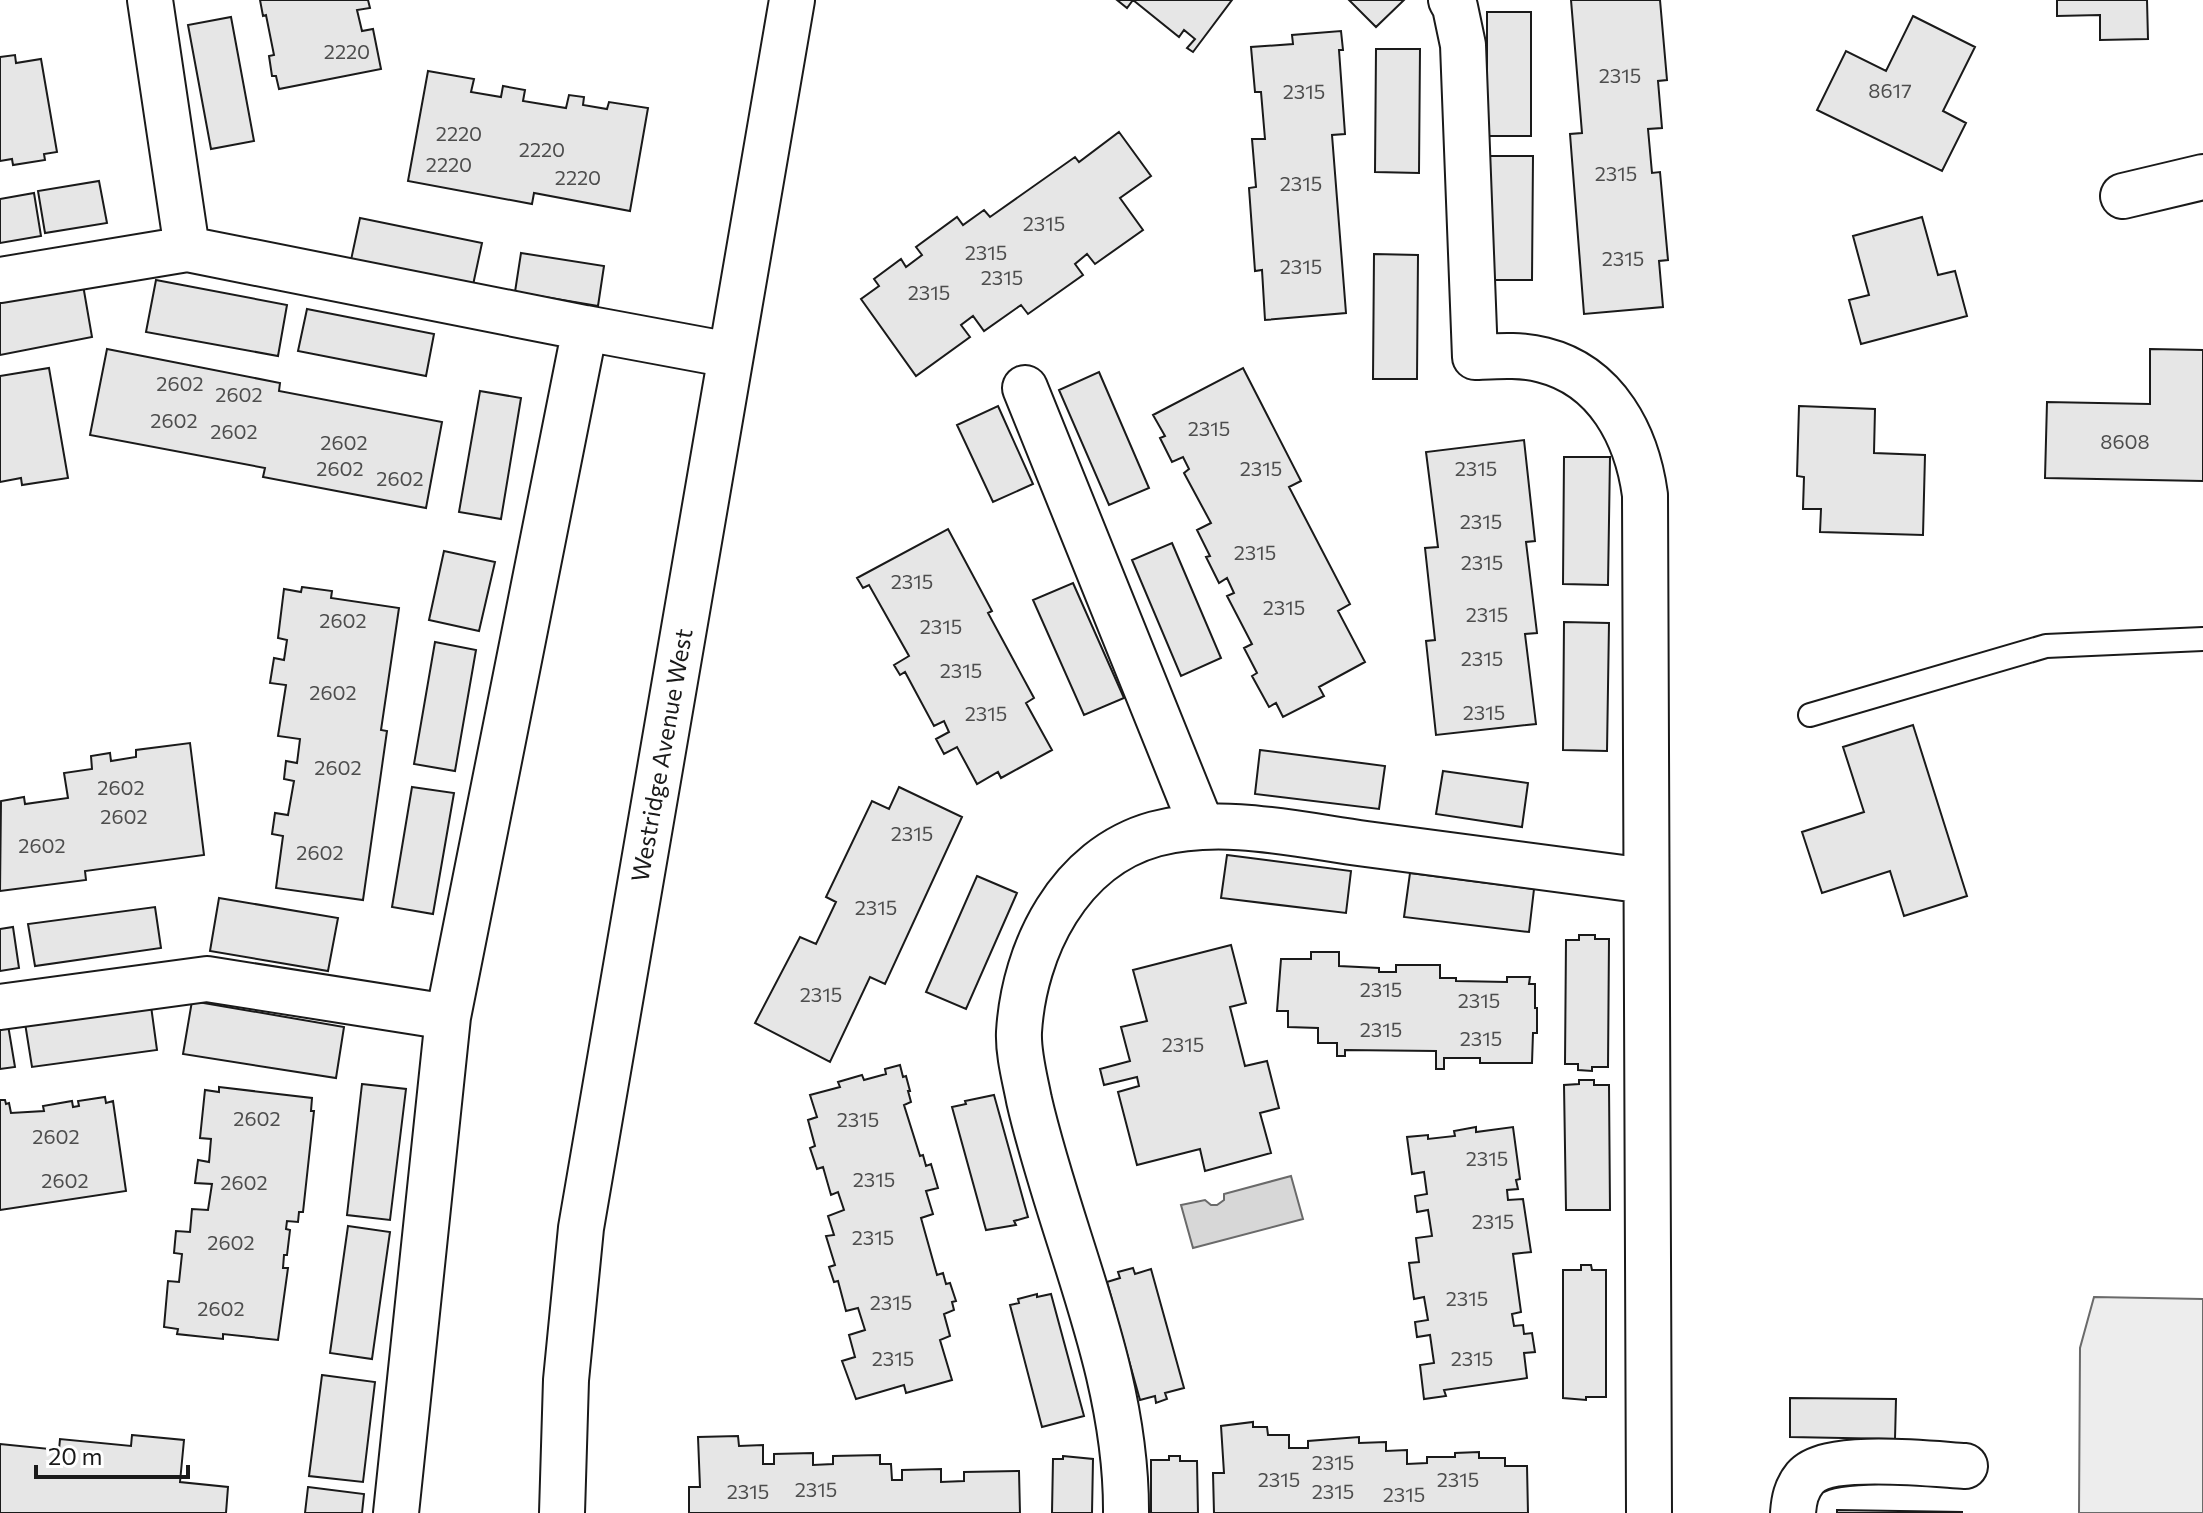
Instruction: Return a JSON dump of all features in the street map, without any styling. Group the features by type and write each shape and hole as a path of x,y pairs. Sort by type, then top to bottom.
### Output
{"street":[{"path":"150,0 187,249"},
{"name":"Westridge Avenue West","path":"562,1513 566,1380 581,1228 792,0"},
{"path":"1451,0 1463,45 1475,357 1512,356 1544,360 1579,377 1602,395 1625,425 1640,463 1647,533 1649,1513"},
{"path":"2123,196 2203,177"},
{"path":"0,280 187,249 730,355"},
{"path":"396,1513 448,1017 585,328"},
{"path":"1025,388 1202,827"},
{"path":"1126,1513 1119,1413 1098,1331 1030,1103 1019,1036 1022,1003 1044,932 1061,901 1087,874 1117,850 1155,834 1202,827 1295,834 1646,881"},
{"path":"0,1007 207,979 448,1017"},
{"path":"1793,1513 1795,1494 1806,1476 1825,1466 1853,1461 1965,1466"}],"lane":[{"path":"1810,715 2046,646 2203,639"}],"shaded area":[{"path":"1291,1176 1303,1219 1193,1248 1181,1205 1205,1200 1217,1205 1224,1200 1224,1194"},
{"path":"2094,1297 2203,1299 2203,1513 2079,1513 2080,1348"}],"building":[{"path":"260,0 368,0 370,8 357,10 362,31 373,29 381,69 279,89 276,76 272,76 269,56 274,55"},
{"path":"1117,0 1133,0 1127,8"},
{"path":"1133,0 1232,0 1193,52 1187,48 1195,39 1184,30 1179,37"},
{"path":"1349,0 1404,0 1376,27"},
{"path":"1571,0 1660,0 1667,80 1658,81 1662,128 1648,129 1652,173 1660,172 1668,260 1659,261 1663,307 1584,314 1570,134 1582,133"},
{"path":"2057,0 2147,0 2148,39 2100,40 2100,15 2057,16"},
{"path":"1487,12 1531,12 1531,136 1487,136"},
{"path":"1913,16 1975,47 1943,111 1966,123 1942,171 1817,110 1846,51 1886,71"},
{"path":"231,17 254,141 211,149 188,25"},
{"path":"1341,31 1343,50 1339,50 1345,134 1332,135 1346,313 1265,320 1262,270 1255,271 1249,188 1256,187 1252,139 1265,139 1261,92 1255,92 1251,47 1293,44 1292,35"},
{"path":"1376,49 1420,49 1419,173 1375,172"},
{"path":"15,55 16,63 41,59 57,152 44,154 45,160 13,165 12,159 0,161 0,57"},
{"path":"428,71 474,79 471,92 501,97 503,86 525,90 523,101 566,108 569,95 584,97 583,105 607,109 609,102 648,108 630,211 534,193 532,204 408,181"},
{"path":"1119,132 1151,176 1120,198 1143,230 1095,264 1087,254 1075,264 1083,275 1028,314 1021,305 984,331 973,316 961,325 970,337 916,376 861,299 879,286 874,279 901,259 906,267 922,255 916,247 957,217 963,225 984,210 990,217 1075,157 1079,162"},
{"path":"1488,156 1533,156 1532,280 1488,280"},
{"path":"99,181 107,223 45,233 38,191"},
{"path":"34,193 41,236 0,243 0,199"},
{"path":"1922,217 1938,275 1955,271 1967,316 1861,344 1849,300 1869,295 1853,236"},
{"path":"360,218 482,243 473,285 351,260"},
{"path":"521,253 604,266 598,306 515,292"},
{"path":"1374,254 1418,255 1417,379 1373,379"},
{"path":"156,280 287,305 278,356 146,332"},
{"path":"83,285 92,337 0,355 0,300"},
{"path":"307,309 434,334 426,376 298,351"},
{"path":"107,349 280,383 279,391 442,422 426,508 263,477 265,468 90,435"},
{"path":"2150,349 2203,350 2203,481 2045,478 2047,402 2150,404"},
{"path":"49,368 68,478 22,485 21,478 0,482 0,376"},
{"path":"1243,368 1301,481 1289,487 1350,604 1338,611 1365,662 1319,687 1324,696 1283,717 1276,703 1269,707 1252,676 1257,673 1244,648 1252,644 1227,596 1234,593 1227,578 1219,583 1197,530 1211,523 1184,473 1189,469 1183,457 1172,462 1160,438 1165,436 1153,415"},
{"path":"1099,372 1149,488 1109,505 1059,390"},
{"path":"480,391 521,398 501,519 459,512"},
{"path":"998,406 1033,484 993,502 957,425"},
{"path":"1799,406 1875,409 1874,453 1925,455 1923,535 1820,532 1821,509 1803,509 1804,477 1797,476"},
{"path":"1524,440 1535,541 1526,542 1537,633 1525,634 1536,724 1436,735 1426,641 1435,640 1425,548 1438,547 1426,452"},
{"path":"1564,457 1610,457 1608,585 1563,584"},
{"path":"948,529 992,611 988,613 1034,698 1026,703 1052,750 1001,778 998,772 977,784 957,747 944,754 936,739 949,732 944,721 934,726 905,672 900,675 894,665 909,656 869,585 863,588 857,578"},
{"path":"1172,543 1221,658 1181,676 1132,560"},
{"path":"444,551 495,562 479,631 429,620"},
{"path":"1073,583 1124,698 1084,715 1033,600"},
{"path":"302,587 332,591 331,598 399,608 381,730 387,731 363,900 276,888 283,836 272,834 275,813 288,815 294,781 284,779 286,761 297,763 300,739 278,736 286,685 270,683 274,658 284,660 287,640 278,638 284,589 301,592"},
{"path":"1564,622 1609,623 1607,751 1563,750"},
{"path":"435,642 476,650 455,771 414,764"},
{"path":"1913,725 1967,896 1904,916 1890,871 1822,893 1802,832 1864,812 1843,747"},
{"path":"190,743 204,855 85,871 86,880 0,891 1,801 24,797 25,804 68,798 64,773 92,769 91,756 110,753 111,761 136,757 136,750"},
{"path":"1260,750 1385,766 1379,809 1255,794"},
{"path":"1443,771 1528,783 1522,827 1436,814"},
{"path":"412,787 454,793 433,914 392,907"},
{"path":"899,787 962,817 885,984 870,977 830,1062 755,1023 800,937 816,944 836,902 826,897 872,801 889,809"},
{"path":"1227,855 1351,871 1346,913 1221,898"},
{"path":"1410,873 1534,889 1529,932 1404,917"},
{"path":"977,876 1017,893 966,1009 926,992"},
{"path":"219,898 338,918 328,971 210,951"},
{"path":"155,907 161,948 35,966 28,924"},
{"path":"13,927 19,968 0,971 0,929"},
{"path":"1579,935 1609,939 1608,1067 1592,1067 1592,1071 1578,1070 1578,1064 1565,1064 1566,940 1579,940"},
{"path":"1231,945 1246,1003 1230,1007 1245,1066 1267,1061 1279,1108 1260,1113 1271,1153 1205,1171 1200,1149 1137,1165 1118,1092 1139,1086 1137,1077 1104,1085 1100,1069 1130,1061 1121,1027 1147,1021 1133,970"},
{"path":"1311,952 1339,952 1339,966 1379,968 1379,972 1396,972 1396,965 1440,965 1440,978 1456,978 1456,981 1507,982 1507,977 1530,977 1529,984 1535,984 1537,1008 1532,1063 1480,1063 1480,1058 1444,1058 1444,1069 1436,1069 1436,1051 1345,1050 1345,1056 1337,1056 1337,1043 1318,1043 1318,1028 1288,1027 1288,1011 1277,1011 1281,959 1311,959"},
{"path":"192,1001 344,1027 336,1078 183,1054"},
{"path":"151,1006 157,1050 32,1067 25,1023"},
{"path":"8,1025 15,1067 0,1069 0,1026"},
{"path":"900,1065 910,1091 911,1102 904,1105 920,1156 923,1155 926,1166 931,1164 938,1188 926,1191 933,1214 921,1218 937,1275 943,1273 956,1301 952,1302 954,1310 944,1314 950,1336 940,1340 952,1380 906,1393 904,1385 856,1399 842,1361 855,1357 849,1335 865,1330 858,1308 846,1311 838,1281 834,1282 829,1267 835,1265 826,1236 834,1235 828,1216 844,1210 838,1192 831,1195 823,1167 817,1169 810,1148 815,1146 808,1120 817,1117 810,1095 840,1087 838,1082 862,1075 864,1080 886,1074 885,1069"},
{"path":"1579,1080 1594,1080 1594,1085 1609,1085 1610,1210 1566,1210 1564,1085 1579,1084"},
{"path":"362,1084 406,1089 390,1220 347,1215"},
{"path":"219,1087 312,1098 311,1111 314,1111 303,1212 299,1212 298,1222 287,1221 286,1229 290,1230 283,1268 288,1268 278,1340 223,1334 223,1339 177,1334 178,1329 164,1327 168,1281 179,1282 182,1254 174,1253 176,1231 190,1232 192,1209 208,1210 212,1184 195,1183 198,1160 209,1162 211,1139 200,1138 205,1090 219,1092"},
{"path":"994,1095 1028,1217 1014,1221 1016,1225 986,1230 952,1107"},
{"path":"105,1097 106,1103 113,1101 126,1191 0,1210 0,1100 9,1103 11,1113 44,1111 43,1106 72,1101 73,1107 79,1106 78,1101"},
{"path":"1476,1127 1476,1132 1513,1127 1520,1179 1516,1180 1518,1189 1507,1190 1508,1200 1523,1199 1531,1252 1513,1254 1521,1312 1512,1314 1514,1326 1523,1325 1524,1334 1532,1333 1535,1352 1524,1353 1527,1378 1444,1390 1446,1396 1424,1399 1420,1365 1434,1363 1430,1335 1417,1337 1415,1322 1428,1320 1424,1297 1414,1299 1409,1263 1419,1262 1416,1238 1432,1236 1428,1210 1417,1212 1415,1196 1427,1194 1424,1172 1412,1174 1407,1137 1428,1135 1428,1139 1455,1136 1454,1131"},
{"path":"348,1226 390,1232 372,1359 330,1353"},
{"path":"1581,1265 1591,1265 1592,1270 1606,1270 1606,1397 1586,1397 1586,1400 1563,1398 1563,1270 1581,1270"},
{"path":"1133,1268 1135,1274 1151,1269 1184,1388 1165,1393 1167,1399 1156,1403 1155,1396 1140,1400 1107,1282 1120,1278 1118,1272"},
{"path":"1037,1294 1037,1297 1051,1294 1084,1416 1042,1427 1010,1305 1019,1303 1018,1299"},
{"path":"322,1375 375,1382 363,1482 309,1476"},
{"path":"1790,1398 1896,1399 1895,1439 1790,1437"},
{"path":"1253,1422 1253,1427 1267,1427 1268,1435 1289,1435 1289,1448 1308,1448 1308,1441 1359,1437 1359,1443 1386,1442 1386,1451 1407,1450 1407,1464 1427,1463 1427,1457 1455,1457 1455,1453 1479,1452 1479,1458 1505,1458 1505,1466 1527,1466 1528,1513 1214,1513 1213,1473 1224,1473 1221,1426"},
{"path":"132,1435 184,1440 180,1482 228,1487 226,1513 0,1513 0,1444 59,1450 60,1439 131,1446"},
{"path":"738,1436 739,1446 763,1445 763,1464 774,1464 774,1454 813,1453 813,1465 833,1464 833,1456 880,1455 880,1464 891,1464 892,1480 902,1480 902,1470 941,1469 941,1482 964,1481 964,1472 1019,1471 1020,1513 689,1513 689,1487 700,1487 698,1437"},
{"path":"1063,1456 1093,1459 1092,1513 1052,1513 1053,1459 1063,1459"},
{"path":"1169,1456 1180,1456 1180,1461 1197,1461 1198,1513 1151,1513 1151,1460 1169,1460"},
{"path":"308,1487 364,1494 362,1513 305,1513"},
{"path":"1837,1510 1962,1512 1962,1513 1837,1513"}]}
